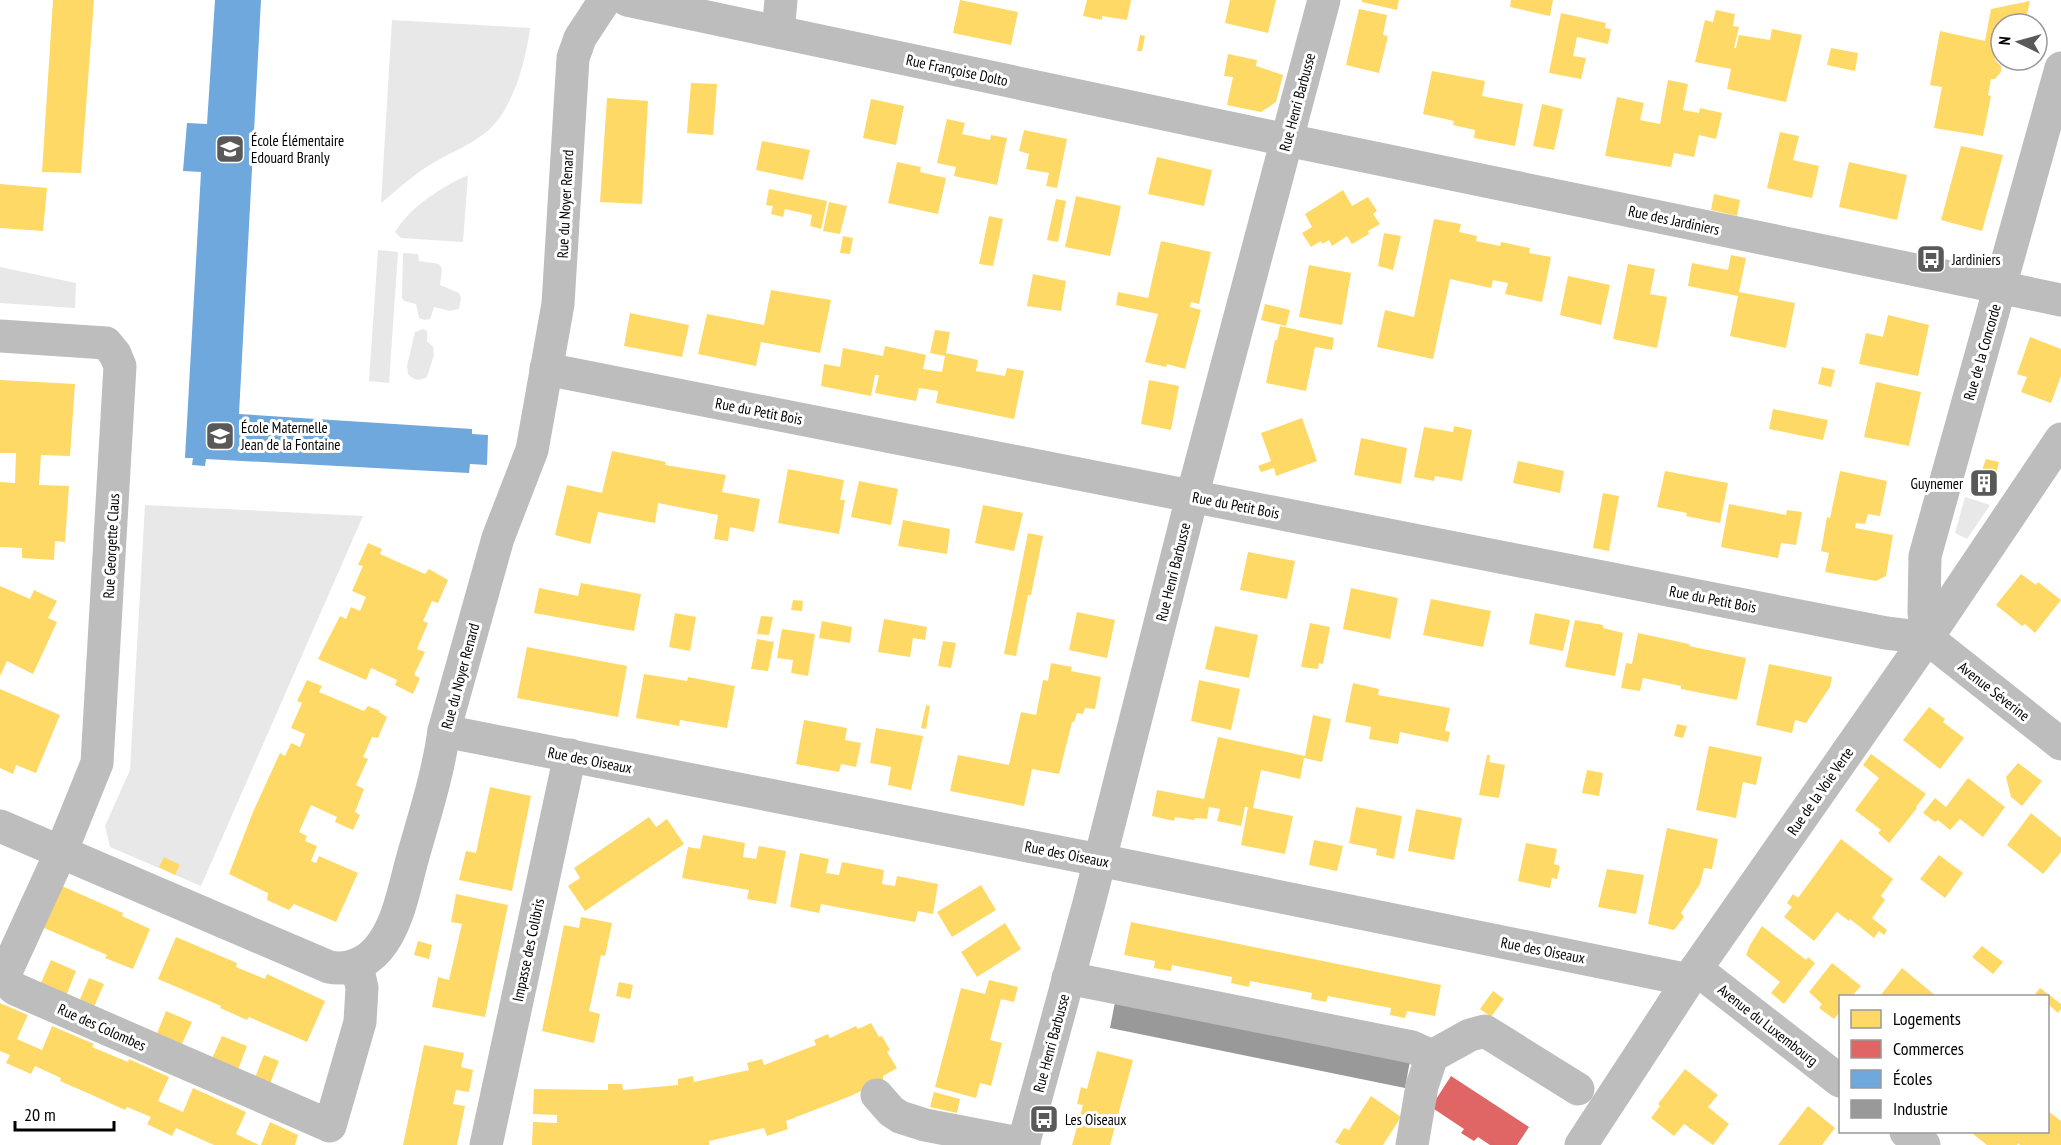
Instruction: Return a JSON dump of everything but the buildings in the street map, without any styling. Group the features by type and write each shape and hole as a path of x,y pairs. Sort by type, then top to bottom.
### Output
{"street":[{"name":"Rue du Noyer Renard","path":"357,965 380,948 390,930 440,761 444,731 498,538 532,450 558,303 573,58 580,38 605,0"},
{"name":"Rue Françoise Dolto","path":"627,0 706,8 778,32 1287,140"},
{"path":"778,32 781,0"},
{"name":"Rue Henri Barbusse","path":"1023,1144 1324,0"},
{"name":"Rue de la Concorde","path":"1927,638 1924,612 1925,556 2061,68"},
{"name":"Rue des Jardiniers","path":"1287,140 2061,300"},
{"name":"Rue Georgette Claus","path":"0,336 106,343 115,354 120,366 98,763 61,852"},
{"name":"Rue du Petit Bois","path":"546,369 1875,631 1927,638"},
{"name":"Rue de la Voie Verte","path":"1581,1145 1692,974 1927,638 2061,439"},
{"name":"Avenue Séverine","path":"1927,638 2061,744"},
{"name":"Rue des Oiseaux","path":"444,731 1692,974"},
{"name":"Impasse des Colibris","path":"486,1145 570,755"},
{"path":"0,826 322,964 336,969 357,965"},
{"name":"Rue des Colombes","path":"61,852 6,972 8,983 15,989 327,1135 360,1022 362,988 357,965"},
{"name":"Avenue du Luxembourg","path":"1692,974 1839,1080"},
{"path":"1068,978 1412,1047 1432,1056"},
{"path":"1412,1145 1422,1086 1432,1056 1470,1035 1485,1031 1578,1089"},
{"path":"877,1095 891,1112 900,1118 1023,1144"},
{"path":"1909,1133 1924,1145"}],"shaded area":[{"path":"392,20 530,28 525,56 516,85 503,113 495,124 471,142 422,170 381,203"},
{"path":"468,175 463,242 401,238 395,232 418,206"},
{"path":"378,250 398,252 389,383 369,381"},
{"path":"403,253 418,254 419,261 439,264 442,269 440,285 459,293 461,298 459,309 450,311 434,307 430,319 419,318 416,304 404,301 402,298"},
{"path":"0,267 76,283 75,308 0,303"},
{"path":"423,329 427,331 427,341 433,347 434,355 427,377 417,380 408,374 407,366 415,332"},
{"path":"1965,497 1990,505 1967,539 1955,533"},
{"path":"145,505 363,516 201,886 110,847 105,826 130,770"}],"place":[{"name":"École Élémentaire Edouard Branly","path":"230,149"},
{"name":"Jardiniers","path":"1931,259"},
{"name":"École Maternelle Jean de la Fontaine","path":"220,436"},
{"name":"Guynemer","path":"1984,483"},
{"name":"Les Oiseaux","path":"1044,1119"}]}
